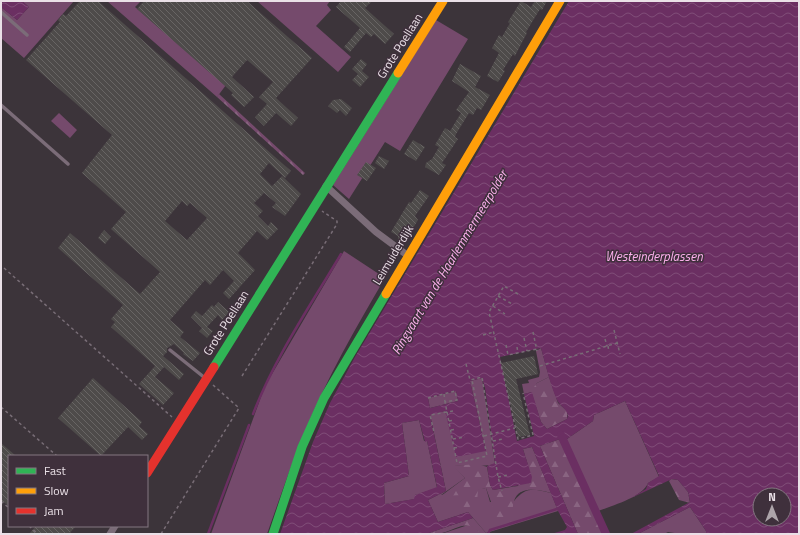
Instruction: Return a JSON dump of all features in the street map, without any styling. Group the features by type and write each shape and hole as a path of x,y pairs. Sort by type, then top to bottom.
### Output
{"street":[{"name":"Grote Poellaan","path":"148,471 443,1"},
{"name":"Leimuiderdijk","path":"273,534 298,468 317,411 408,255 560,1"},
{"path":"326,186 376,232 408,255"}],"lane":[{"path":"1,12 28,35"},
{"path":"1,105 68,164"},
{"path":"170,350 205,379"}],"path":[{"path":"242,376 337,224 337,221 314,205"},
{"path":"4,268 178,422"},
{"path":"518,294 504,286 489,312 518,439 533,435 523,393"},
{"path":"498,296 512,304"},
{"path":"492,306 505,314"},
{"path":"614,330 620,354"},
{"path":"483,335 494,332"},
{"path":"506,345 508,355 537,350 533,332"},
{"path":"524,338 526,351"},
{"path":"605,339 609,352"},
{"path":"540,366 617,343"},
{"path":"597,344 600,354"},
{"path":"517,347 518,353"},
{"path":"587,347 592,356"},
{"path":"578,350 583,359"},
{"path":"568,353 570,357"},
{"path":"559,356 560,360"},
{"path":"573,357 574,361"},
{"path":"550,358 551,363"},
{"path":"564,359 565,364"},
{"path":"555,362 556,366"},
{"path":"444,394 457,462 487,456 472,380 470,380 466,364"},
{"path":"472,380 482,378 498,477 502,491"},
{"path":"161,534 239,408 205,379"},
{"path":"501,383 505,382"},
{"path":"428,398 455,391 457,400 445,402"},
{"path":"1,407 56,455"},
{"path":"434,432 430,416 453,411"},
{"path":"449,421 455,420"},
{"path":"483,436 515,428"},
{"path":"451,430 456,429"},
{"path":"453,439 466,437"},
{"path":"492,442 502,440"},
{"path":"454,448 460,447"},
{"path":"498,477 508,475"},
{"path":"30,527 38,534"}],"green space":[{"path":"22,1 74,1 24,58 1,38 1,7 17,20 29,7"},
{"path":"107,1 141,1 135,7 226,85 217,97"},
{"path":"257,1 330,1 327,5 331,10 316,26 351,57 338,72"},
{"path":"436,20 468,39 400,151 385,142 349,199 333,185"},
{"path":"219,94 305,173 303,175 217,97"},
{"path":"59,113 77,130 70,138 51,121"},
{"path":"344,251 385,278 342,353 314,411 295,457 267,534 211,534 265,386"},
{"path":"541,348 549,377 537,383 532,392 524,394 522,384 529,383 528,380 539,377 540,372 536,351"},
{"path":"549,377 558,403 567,411 567,419 547,429 541,422 531,391 537,383"},
{"path":"482,378 495,464 480,466 454,466 465,478 441,495 486,488 490,502 514,501 518,496 526,491 540,490 551,493 558,511 486,533 468,512 438,522 428,500 446,491 430,414 445,411 448,419 486,451 470,381"},
{"path":"456,391 458,401 430,408 428,398"},
{"path":"625,401 659,477 648,483 645,488 633,497 596,512 563,445 567,439 593,421 594,415"},
{"path":"419,420 424,441 427,441 437,488 415,495 415,499 385,504 384,483 409,476 402,423"},
{"path":"560,439 605,534 578,534 540,446"},
{"path":"532,447 551,493 530,490 520,493 513,503 513,521 499,524 486,488 478,490 477,502 460,513 457,507 462,495 441,496 465,478 453,466 478,464 487,467 490,485 493,490 518,486 528,465 523,449"},
{"path":"671,479 678,480 688,492 690,503 679,500 669,481"},
{"path":"690,507 706,531 706,534 681,534 668,532 664,534 638,534"},
{"path":"473,518 486,533 480,534 476,529 462,526 440,534 426,534"},
{"path":"468,525 475,527 480,534 441,534"}],"water":[{"path":"1,1 22,1 29,7 17,20 1,7"},
{"name":"Westeinderplassen","path":"569,1 799,1 799,534 706,534 706,531 690,507 638,534 631,534 690,502 688,492 678,480 672,479 631,498 646,489 648,483 659,476 625,401 594,415 593,421 567,439 563,445 560,439 540,446 578,534 551,534 565,530 567,527 558,511 532,447 523,449 532,477 531,483 493,490 490,485 487,466 495,463 485,388 482,378 470,381 486,451 456,457 445,411 430,415 446,491 428,500 438,522 468,512 473,518 426,534 280,534 313,442 330,403 355,357","holes":["541,348 548,375 557,400 568,416 567,419 547,429 541,422 532,392 524,394 534,436 517,441 500,357","456,391 458,401 430,408 428,398","419,420 425,442 427,441 437,487 415,495 414,499 385,504 384,483 409,476 402,423"]}],"building":[{"path":"80,1 98,1 291,171 285,178 269,163 260,174 272,186 282,176 301,194 285,216 272,207 276,203 264,193 254,203 263,211 258,216 268,226 271,222 278,229 267,240 257,231 238,253 255,270 229,299 223,293 234,281 223,270 210,285 205,280 170,320 184,332 180,337 200,353 193,361 183,354 184,353 174,344 167,348 167,352 163,356 184,374 179,380 164,367 155,377 174,393 163,405 139,384 155,366 111,327 115,322 111,319 123,305 58,248 70,233 140,294 160,272 111,229 126,212 82,173 112,135 26,60 60,22 58,20 63,14 66,16","holes":["182,201 187,206 190,203 207,218 187,240 165,221"]},
{"path":"144,1 247,1 312,58 276,98 298,118 291,126 276,113 264,126 255,117 267,104 259,97 273,82 247,60 232,77 254,97 244,107 231,95 233,93 137,9"},
{"path":"341,1 372,1 365,8 394,34 385,44 374,34 371,37 366,33 350,52 344,47 360,28 336,7"},
{"path":"521,1 531,7 535,1 547,1 542,10 540,9 526,32 527,33 515,56 513,54 503,70 505,71 498,82 487,76 499,53 492,48 499,35 502,37 510,23 508,22"},
{"path":"361,59 367,64 362,71 369,77 360,87 352,80 358,74 352,69"},
{"path":"460,64 481,76 475,87 490,95 481,110 477,108 473,115 469,113 456,134 455,137 458,139 442,163 446,165 439,175 425,167 426,163 432,159 439,147 435,145 445,128 450,131 461,113 456,110 469,92 452,81"},
{"path":"341,99 352,108 346,116 340,110 337,113 328,106 333,100"},
{"path":"413,140 425,147 416,161 404,154"},
{"path":"379,156 389,161 384,169 375,163"},
{"path":"366,162 376,168 367,181 357,175"},
{"path":"420,190 429,196 415,216 418,220 407,238 398,241 398,236 391,232 409,202 411,203"},
{"path":"104,230 111,237 105,244 98,238"},
{"path":"218,302 229,312 222,320 218,315 207,327 213,331 207,338 199,331 202,328 191,317 196,311 202,316 212,305 214,307"},
{"path":"534,356 538,374 516,379 530,435 518,437 501,363"},
{"path":"93,378 142,422 139,426 148,434 142,440 128,427 102,455 100,455 58,418"},
{"path":"1,443 15,455 8,455 8,505 4,502 1,506"},
{"path":"35,527 75,527 69,534 29,534"}],"waterway":[{"path":"253,414 282,352 341,254"},
{"path":"208,534 249,425"},
{"path":"561,435 606,534"},
{"path":"488,534 490,530 560,508"}],"traffic: fast":[{"path":"214,367 398,73"},
{"path":"273,534 302,447 324,398 386,294"}],"traffic: slow":[{"path":"398,73 443,1"},
{"path":"386,294 560,1"}],"traffic: jam":[{"path":"148,471 214,367"}],"water label":[{"name":"Ringvaart van de Haarlemmermeerpolder","path":"449,262"}]}
